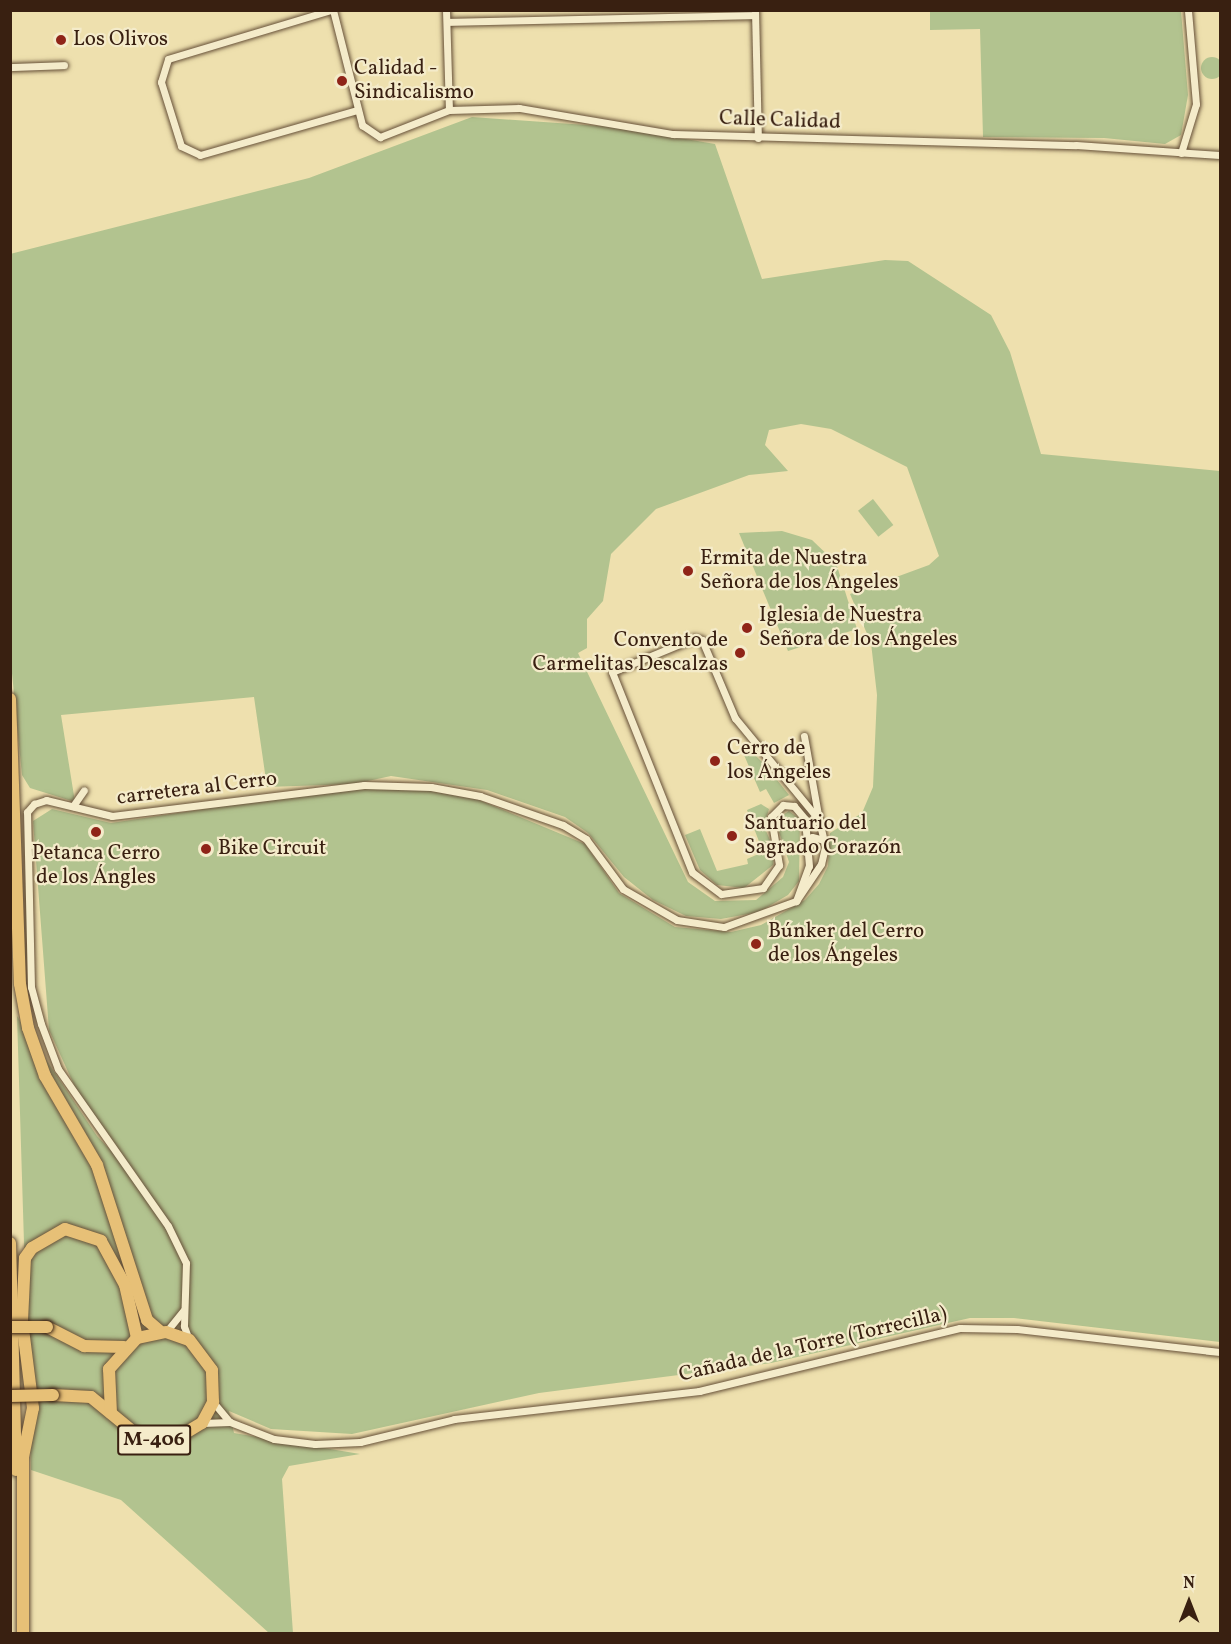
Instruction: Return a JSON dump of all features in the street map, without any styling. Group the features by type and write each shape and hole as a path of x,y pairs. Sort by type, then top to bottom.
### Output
{"highway":[{"path":"10,699 20,984 28,1028 45,1076 97,1165 147,1320 163,1332 189,1340"},
{"path":"22,1634 23,1457 33,1408 22,1321 25,1258 32,1248 65,1229 101,1240 125,1285 137,1338"},
{"path":"10,1243 22,1634"},
{"path":"10,1327 47,1327 84,1346 124,1347"},
{"name":"M-406","path":"111,1413 109,1369 124,1347 137,1338 163,1332"},
{"name":"M-406","path":"10,1396 91,1397 142,1439 172,1441 202,1423 213,1402 212,1370 189,1340"}],"street":[{"path":"332,10 168,59 161,82 181,146 201,155 357,110"},
{"name":"Calle Calidad","path":"332,10 362,125 380,137 448,110 519,108 673,134 1076,145 1221,155"},
{"path":"446,10 448,110"},
{"path":"1181,153 1196,104 1188,10"},
{"path":"447,22 755,13 758,138"},
{"path":"10,67 64,65"},
{"path":"796,900 808,866 804,845 805,826 801,811 794,806 783,806 771,817 779,865 763,888 721,894 705,885 692,872 612,672 694,638 702,640 735,718 819,820"},
{"path":"796,900 822,864 824,840 804,736"},
{"name":"carretera al Cerro","path":"184,1310 186,1263 168,1226 58,1069 31,987 27,812 46,800 112,816 364,785 431,787 480,796 563,825 586,839 623,889 677,920 724,927 796,900"},
{"path":"73,806 84,790"},
{"path":"805,826 819,820"},
{"path":"804,845 812,837 824,840"},
{"path":"163,1332 184,1310"},
{"path":"184,1310 189,1340"},
{"name":"Cañada de la Torre (Torrecilla)","path":"202,1423 230,1422 274,1439 315,1444 360,1442 485,1416 699,1391 960,1328 1017,1329 1221,1352"},
{"path":"213,1402 230,1422"}],"green space":[{"path":"930,11 1181,11 1188,95 1181,135 1165,144 1104,138 983,137 980,29 930,30"},
{"path":"1212,57 1220,60 1223,68 1220,76 1212,79 1204,76 1201,68 1204,60"},
{"name":"Cerro de los Ángeles","path":"472,117 615,127 715,144 762,279 885,260 908,261 991,315 1010,352 1041,454 1220,471 1220,1342 1014,1318 970,1318 771,1363 539,1393 352,1434 271,1429 229,1411 234,1433 360,1454 289,1466 282,1479 293,1633 269,1633 121,1500 31,1470 17,1016 97,1136 144,1185 75,1087 49,1030 33,821 52,809 111,823 364,785 420,789 479,800 585,844 619,893 675,927 731,932 761,925 805,900 819,884 828,866 830,833 862,813 873,787 877,695 871,643 850,594 929,565 939,556 907,467 831,429 801,424 769,430 765,445 788,471 749,475 656,509 611,554 603,601 587,619 587,648 578,653 688,882 715,901 756,900 783,877 789,862 775,820 789,811 800,819 799,881 788,895 759,912 721,919 686,916 653,900 624,877 588,833 565,817 487,790 391,776 354,784 267,787 254,697 61,715 75,802 30,788 22,775 10,653 10,254 309,178"},
{"path":"873,499 893,525 878,537 858,511"},
{"path":"782,531 812,540 836,563 857,629 788,651 739,533"},
{"path":"752,752 789,795 774,803 766,789 760,792 744,755"},
{"path":"761,804 769,809 764,826 775,852 773,865 744,888 717,885 700,870 685,835 700,829 717,871 748,864 747,859 763,852 747,810"}],"place":[{"name":"Los Olivos","path":"61,40"},
{"name":"Calidad - Sindicalismo","path":"342,81"},
{"name":"Ermita de Nuestra Señora de los Ángeles","path":"688,571"},
{"name":"Iglesia de Nuestra Señora de los Ángeles","path":"747,628"},
{"name":"Convento de Carmelitas Descalzas","path":"740,653"},
{"name":"Cerro de los Ángeles","path":"715,761"},
{"name":"Petanca Cerro de los Ángles","path":"96,832"},
{"name":"Santuario del Sagrado Corazón","path":"732,836"},
{"name":"Bike Circuit","path":"206,849"},
{"name":"Búnker del Cerro de los Ángeles","path":"756,944"}]}
